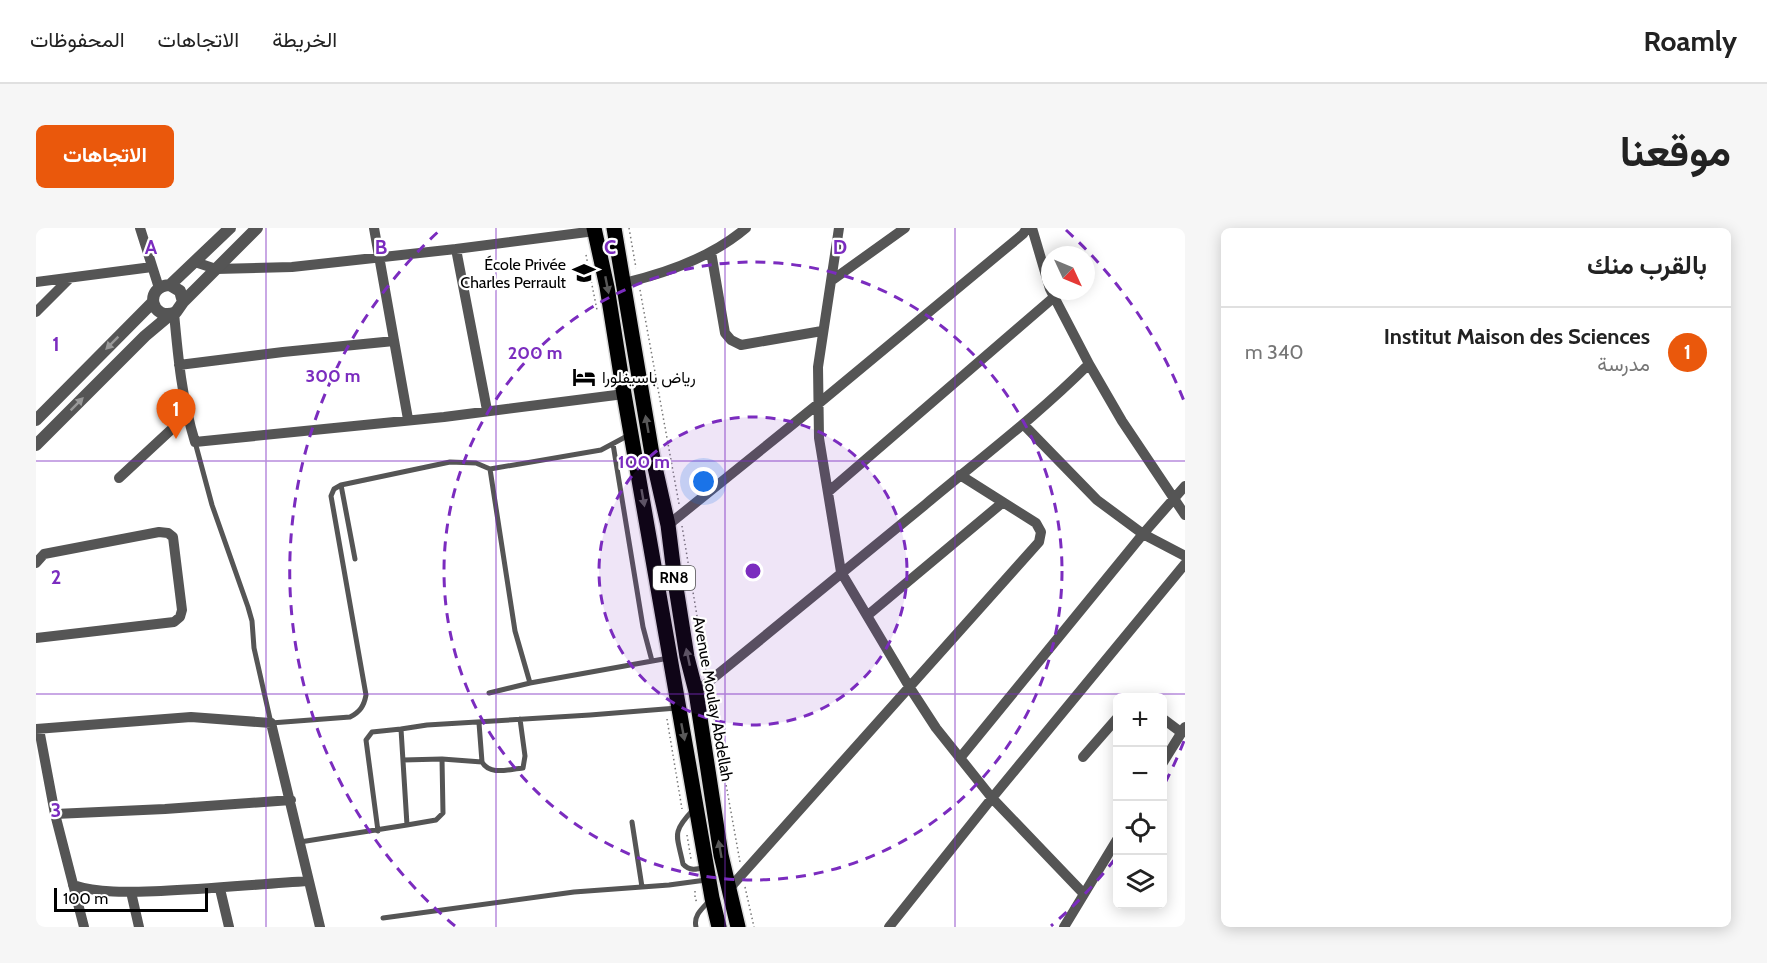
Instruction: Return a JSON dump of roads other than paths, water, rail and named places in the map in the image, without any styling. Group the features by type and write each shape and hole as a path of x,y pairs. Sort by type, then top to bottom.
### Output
{"main road":[{"name":"Avenue Moulay Abdellah","path":"614,228 631,282 652,454 668,525 686,648 702,687 728,890 738,927"},
{"name":"RN8","path":"595,229 608,287 624,394 712,898 719,927"}],"street":[{"path":"140,228 152,267 165,286 180,291 183,302"},
{"path":"36,420 153,302 154,294 195,262 230,228"},
{"path":"36,445 145,336 180,309 183,302 257,228"},
{"path":"374,228 408,419"},
{"path":"631,282 659,274 711,252 746,228"},
{"path":"839,228 822,331 818,368 818,404 819,438 841,572 936,728 992,798 1084,894"},
{"path":"831,281 905,228"},
{"path":"668,525 818,404 1023,234 1027,228"},
{"path":"1032,228 1041,259"},
{"path":"195,262 216,269 292,267 456,249 595,229"},
{"path":"456,249 487,410"},
{"path":"711,252 725,333 731,340 741,345 822,331"},
{"path":"36,282 152,267"},
{"path":"36,312 70,278"},
{"path":"828,492 1043,300"},
{"path":"1055,300 1122,421 1185,515"},
{"path":"153,302 159,312 172,314"},
{"path":"172,314 178,365 187,415 195,442 624,394"},
{"path":"178,365 394,341"},
{"path":"702,687 1023,424 1089,364"},
{"path":"119,478 187,415"},
{"path":"1023,424 1097,501 1143,534 1185,556"},
{"path":"728,890 1039,542 1041,532 1036,523 960,476"},
{"path":"960,758 1185,486"},
{"path":"868,615 1002,503"},
{"path":"36,562 40,551 159,532 168,533 173,537 182,610 180,617 174,622 36,638"},
{"path":"889,927 1185,564"},
{"path":"84,927 55,814 38,729 191,717 271,723 320,927"},
{"path":"1167,721 1183,730 1167,756"},
{"path":"1083,757 1113,723"},
{"path":"55,814 291,800"},
{"path":"1064,927 1113,846"},
{"path":"73,885 87,890 131,892 220,889 309,881"},
{"path":"220,889 229,927"},
{"path":"131,892 139,927"}],"lane":[{"path":"195,442 212,505 250,614 254,648 271,723 350,717 358,713 364,704 366,695 331,496 334,489 341,485 450,462 476,463 490,469 600,450 631,434"},
{"path":"613,444 652,662"},
{"path":"490,469 515,631 530,683"},
{"path":"341,485 355,558"},
{"path":"489,693 530,683 670,658"},
{"path":"378,831 366,740 372,732 421,726 679,708"},
{"path":"479,723 482,762 485,768 494,771 523,768 525,756 520,719"},
{"path":"401,729 407,825"},
{"path":"403,760 442,759 482,762"},
{"path":"300,842 436,820 443,813 442,759"},
{"path":"696,807 680,823 676,832 683,864 686,868 708,874"},
{"path":"632,822 642,887"},
{"path":"383,918 574,892 642,887 708,874"},
{"path":"696,927 694,920 696,915 712,898"}],"place":[{"name":"École Privée Charles Perrault","path":"584,273"},
{"name":"رياض باسيفلورا","path":"584,377"},
{"name":"Institut Maison des Sciences","path":"176,439"}]}
